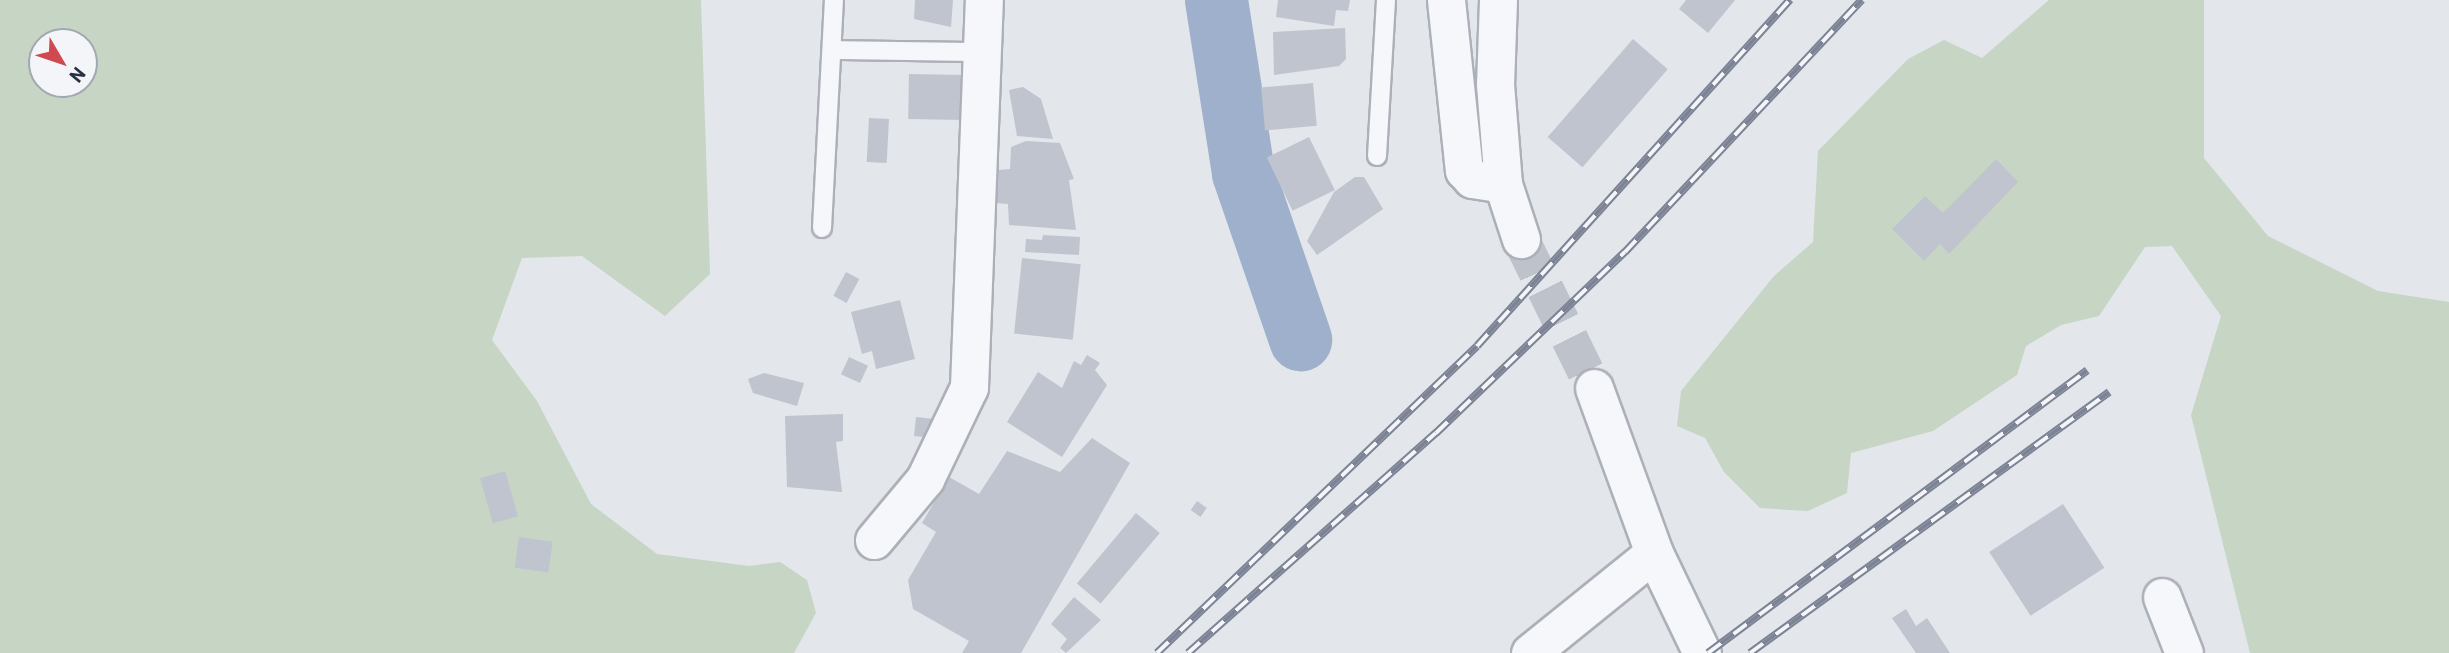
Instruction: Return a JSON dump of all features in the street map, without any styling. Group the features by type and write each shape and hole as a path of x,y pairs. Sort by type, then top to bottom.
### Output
{"street":[{"path":"874,540 925,480 969,387 984,0"},
{"path":"1446,0 1464,170 1472,179 1503,184"},
{"path":"1498,0 1495,84 1503,184 1521,239"},
{"path":"1594,388 1654,554 1702,653"},
{"path":"1530,653 1654,554"},
{"path":"2162,597 2183,653"}],"lane":[{"path":"822,228 834,0"},
{"path":"1377,156 1386,0"},
{"path":"833,50 981,52"}],"green space":[{"path":"0,0 701,0 710,274 665,316 582,256 522,258 492,340 537,401 591,504 657,554 749,566 780,562 807,580 816,613 794,653 0,653"},
{"path":"2049,0 2204,0 2204,158 2268,236 2378,291 2449,302 2449,653 2250,653 2191,415 2221,316 2172,246 2145,247 2099,316 2061,325 2026,346 2017,375 1933,431 1851,453 1847,493 1808,511 1760,508 1724,472 1705,438 1677,426 1681,391 1774,276 1813,242 1818,151 1908,59 1944,40 1982,58"}],"building":[{"path":"915,0 953,0 951,27 914,19"},
{"path":"1278,0 1350,0 1348,11 1336,10 1334,26 1276,17"},
{"path":"1686,0 1735,0 1708,33 1679,9"},
{"path":"1345,28 1346,59 1339,66 1274,75 1273,32"},
{"path":"1633,39 1668,69 1582,167 1548,137"},
{"path":"909,74 965,75 964,120 908,119"},
{"path":"1313,83 1317,126 1265,130 1261,88"},
{"path":"1023,87 1041,99 1053,139 1017,136 1009,90"},
{"path":"869,118 889,119 887,163 867,162"},
{"path":"1309,137 1335,190 1293,211 1267,158"},
{"path":"1026,141 1060,143 1074,179 1069,180 1076,230 1009,225 1008,204 996,203 998,170 1010,169 1011,147"},
{"path":"1996,159 2018,182 1949,254 1940,244 1924,261 1892,229 1925,196 1943,213"},
{"path":"1355,177 1364,177 1383,209 1317,255 1307,241 1334,192"},
{"path":"1043,235 1080,237 1079,255 1025,252 1026,239 1042,240"},
{"path":"1022,258 1081,264 1073,340 1014,334"},
{"path":"846,272 859,279 847,303 833,296"},
{"path":"900,300 915,359 876,369 872,351 862,354 851,312"},
{"path":"1087,355 1100,363 1095,370 1107,385 1062,457 1007,422 1038,372 1062,388 1074,361 1081,365"},
{"path":"849,357 868,366 860,383 841,374"},
{"path":"764,373 804,383 797,406 753,393 748,379"},
{"path":"843,414 843,441 836,442 842,492 787,487 785,416"},
{"path":"916,417 935,419 933,438 914,436"},
{"path":"1092,438 1130,463 1021,653 962,653 969,641 913,609 908,580 936,532 922,523 949,477 979,494 1007,451 1060,472"},
{"path":"505,471 518,516 493,523 480,478"},
{"path":"1197,501 1207,508 1201,517 1191,510"},
{"path":"2063,504 2104,568 2031,616 1989,552"},
{"path":"1136,513 1160,533 1101,603 1077,583"},
{"path":"519,537 553,542 548,572 515,568"},
{"path":"1074,597 1101,620 1066,653 1060,648 1067,639 1051,624"},
{"path":"1906,609 1916,626 1927,618 1950,653 1916,653 1892,618"}],"waterway":[{"path":"1216,0 1243,173 1300,339"}],"tunnel":[{"path":"1521,239 1594,388"}],"railway":[{"path":"1157,653 1477,346 1790,0"},
{"path":"1188,653 1436,433 1625,252 1862,0"},
{"path":"1708,653 2087,370"},
{"path":"1750,653 2109,392"}]}
